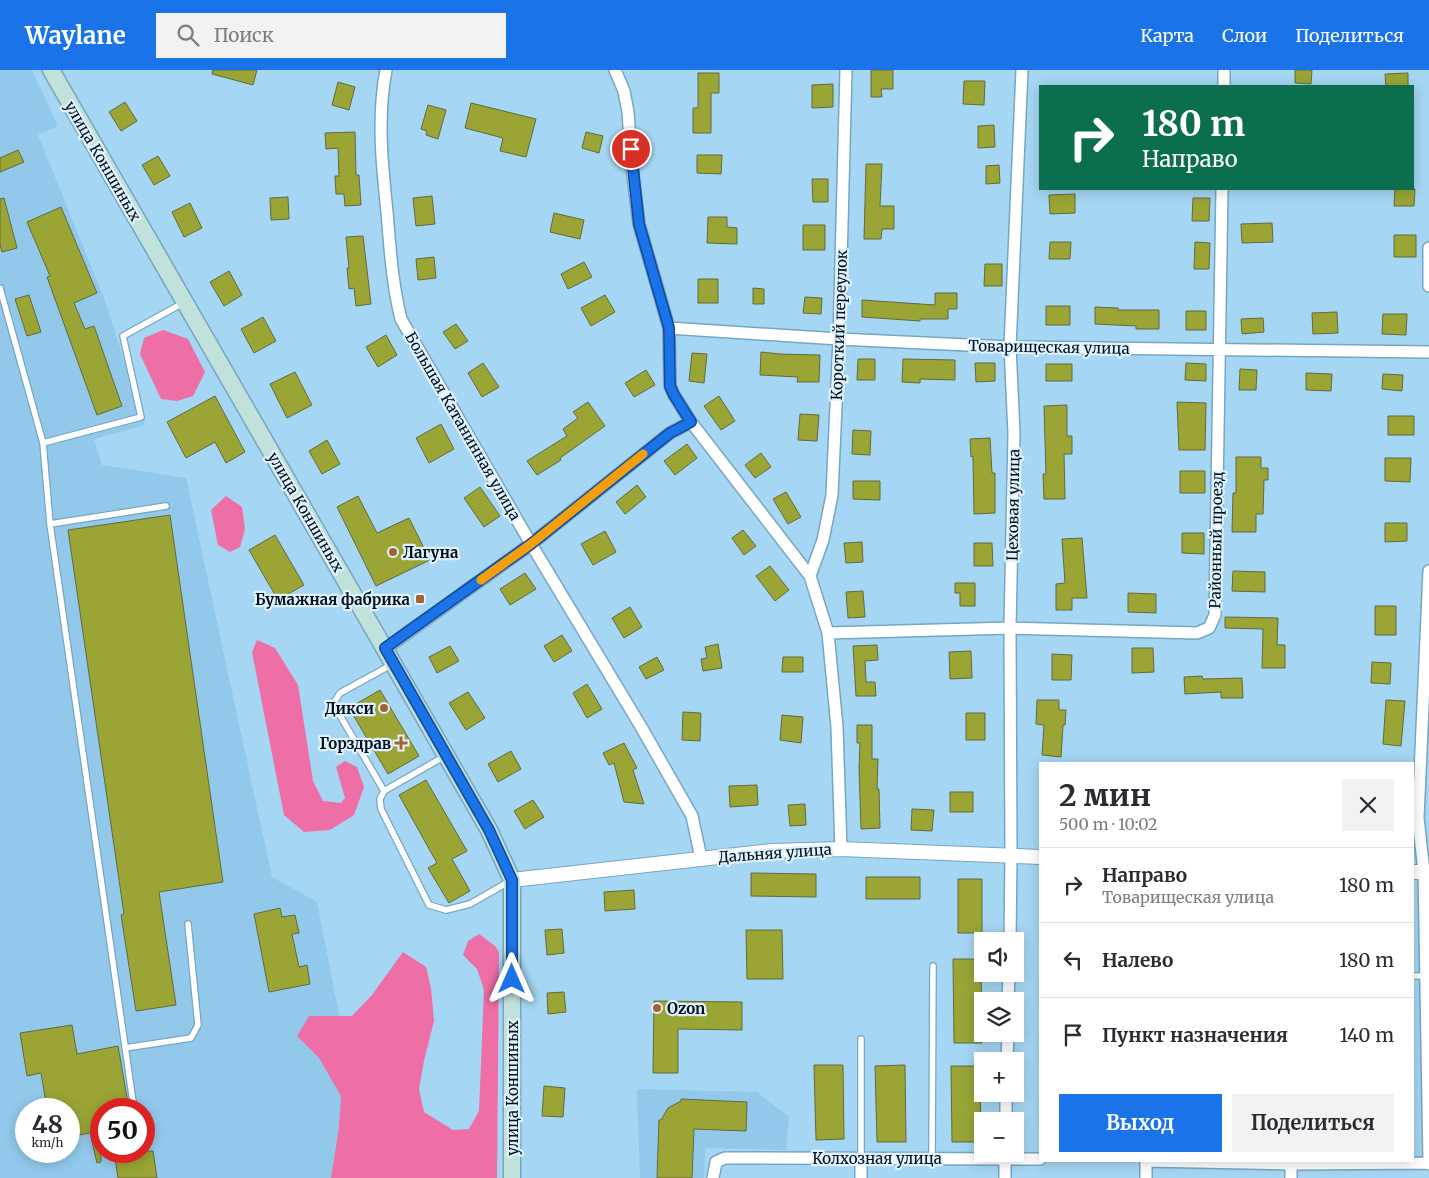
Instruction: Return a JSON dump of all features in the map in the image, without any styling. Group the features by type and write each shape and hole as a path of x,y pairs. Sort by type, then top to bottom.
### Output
{"main road":[{"name":"улица Коншиных","path":"51,70 489,830 512,880 512,1178"}],"street":[{"name":"Большая Катанинная улица","path":"386,70 380,142 394,289 401,319 531,544 640,725 692,816 700,858"},
{"path":"615,70 624,91 628,112 639,224 669,328 670,386 691,422 810,576 828,633 838,727 841,849"},
{"name":"Короткий переулок","path":"810,576 823,540 832,495 839,339 846,70"},
{"name":"Цеховая улица","path":"1010,932 1010,628 1014,433 1010,347 1022,70"},
{"path":"1224,70 1224,85"},
{"name":"Районный проезд","path":"828,633 1010,628 1197,633 1209,628 1214,615 1222,190"},
{"path":"1429,248 1429,286"},
{"name":"Товарищеская улица","path":"669,328 839,339 1010,347 1429,352"},
{"path":"385,648 531,544 670,433 691,422"},
{"path":"1245,1162 1429,1164 1422,872 1418,818 1429,571"},
{"name":"Дальняя улица","path":"512,880 772,851 841,849 1039,856"},
{"name":"Колхозная улица","path":"713,1178 716,1162 725,1158 932,1159 974,1157"},
{"path":"861,1158 861,1178"},
{"name":"Колхозная улица","path":"1024,1158 1039,1159"},
{"path":"1005,1162 1005,1178"},
{"path":"1146,1162 1146,1178"},
{"path":"1291,1164 1291,1178"}],"lane":[{"path":"0,288 43,444 50,524 132,1098"},
{"path":"43,444 141,418 123,336 184,302"},
{"path":"50,524 166,506"},
{"path":"384,791 338,712 335,701 340,693 393,664"},
{"path":"446,756 384,791 380,799 381,809 430,905 446,910 470,904 512,880"},
{"path":"125,1048 191,1038 198,1025 188,924"},
{"path":"932,1159 933,966"},
{"path":"1414,976 1425,976"},
{"path":"861,1039 861,1158"}],"shaded area":[{"path":"0,70 32,70 58,126 38,135 104,298 145,425 94,439 102,465 186,478 272,877 317,902 371,1178 0,1178"},
{"path":"163,330 188,339 205,372 193,396 177,401 161,399 140,354 144,338"},
{"path":"226,496 242,507 245,529 240,547 230,552 218,545 211,510"},
{"path":"257,640 275,648 298,685 313,781 323,801 341,803 345,798 336,767 345,761 357,767 364,787 354,815 330,830 304,832 284,815 252,652"},
{"path":"479,934 495,946 499,952 497,1178 331,1178 339,1127 341,1096 319,1058 297,1036 309,1016 352,1016 372,995 403,952 426,967 431,988 434,1021 419,1089 424,1112 453,1130 469,1129 479,1111 484,990 477,969 463,955 468,941"},
{"path":"637,1089 757,1092 789,1117 786,1150 705,1148 704,1178 640,1178"}],"building":[{"path":"213,70 257,70 253,85 212,74"},
{"path":"871,70 893,70 893,89 881,89 882,97 871,97"},
{"path":"1295,70 1312,70 1311,84 1295,83"},
{"path":"698,73 719,73 719,93 711,93 711,133 693,133 693,108 698,108"},
{"path":"1408,73 1408,85 1386,85 1385,74"},
{"path":"964,81 985,81 984,105 963,104"},
{"path":"338,82 355,87 349,110 332,105"},
{"path":"833,84 833,107 812,108 812,85"},
{"path":"125,102 137,121 121,131 109,112"},
{"path":"471,103 536,119 526,157 500,151 503,138 465,128"},
{"path":"428,105 446,110 438,139 426,135 427,131 421,129"},
{"path":"994,125 995,147 978,148 978,126"},
{"path":"355,132 356,175 359,175 361,205 345,206 344,194 336,194 335,176 339,176 338,148 326,149 325,133"},
{"path":"586,132 603,136 599,153 582,148"},
{"path":"18,150 24,162 0,172 0,158"},
{"path":"697,155 722,155 721,174 697,173"},
{"path":"158,156 170,176 154,185 142,165"},
{"path":"866,164 882,164 880,206 894,206 894,229 882,229 881,239 864,239"},
{"path":"999,165 1000,183 986,184 986,166"},
{"path":"812,179 828,179 828,202 813,202"},
{"path":"1415,189 1414,206 1394,206 1395,190"},
{"path":"1075,194 1075,213 1050,214 1049,195"},
{"path":"432,196 435,224 416,226 413,198"},
{"path":"288,197 289,219 271,220 270,198"},
{"path":"4,198 17,248 2,252 0,245 0,199"},
{"path":"1193,198 1210,198 1209,221 1192,221"},
{"path":"190,203 202,228 184,237 172,212"},
{"path":"61,207 97,293 74,303 85,329 94,326 122,406 97,415 47,277 50,276 27,222"},
{"path":"554,213 584,220 580,239 550,232"},
{"path":"708,217 727,217 727,227 737,228 737,244 707,243"},
{"path":"1272,223 1273,242 1242,243 1241,224"},
{"path":"803,225 825,225 825,250 803,250"},
{"path":"1394,235 1416,235 1416,257 1394,257"},
{"path":"363,236 371,304 356,306 354,288 349,289 346,237"},
{"path":"1050,242 1071,242 1070,259 1049,259"},
{"path":"1195,242 1210,243 1209,269 1194,269"},
{"path":"434,257 436,278 418,280 416,259"},
{"path":"584,262 592,277 568,289 561,274"},
{"path":"985,264 1002,264 1002,286 984,286"},
{"path":"229,271 242,295 224,306 210,282"},
{"path":"698,279 718,279 718,303 698,303"},
{"path":"753,288 764,289 764,304 753,304"},
{"path":"935,293 957,293 957,309 948,309 948,319 920,319 920,321 862,317 862,300 935,305"},
{"path":"29,295 41,332 27,336 15,299"},
{"path":"605,295 615,312 591,326 581,308"},
{"path":"805,297 822,298 821,314 803,313"},
{"path":"1046,306 1070,306 1070,325 1046,325"},
{"path":"1095,307 1118,308 1118,310 1159,310 1159,329 1136,329 1136,326 1095,324"},
{"path":"1186,311 1206,311 1206,330 1186,330"},
{"path":"1337,312 1338,333 1313,334 1312,313"},
{"path":"1383,314 1407,314 1406,335 1382,334"},
{"path":"263,317 276,341 254,353 241,329"},
{"path":"1263,318 1264,332 1242,334 1241,319"},
{"path":"456,324 468,341 455,349 443,332"},
{"path":"386,335 397,355 378,367 366,347"},
{"path":"761,352 820,355 819,382 797,382 798,377 760,375"},
{"path":"692,353 707,354 704,383 689,381"},
{"path":"858,359 875,359 875,380 857,380"},
{"path":"903,359 955,360 955,380 920,379 920,383 902,382"},
{"path":"483,363 499,387 482,397 468,373"},
{"path":"975,363 995,363 995,381 976,382"},
{"path":"1186,363 1206,364 1206,381 1185,380"},
{"path":"1046,364 1072,364 1072,381 1046,381"},
{"path":"1240,369 1257,370 1256,390 1239,390"},
{"path":"646,370 655,385 634,397 625,383"},
{"path":"295,372 312,405 287,418 270,384"},
{"path":"1306,373 1332,374 1331,391 1306,390"},
{"path":"1383,374 1403,375 1402,391 1382,389"},
{"path":"215,396 245,452 226,463 215,442 186,458 167,422"},
{"path":"719,396 735,421 721,430 704,406"},
{"path":"588,402 605,426 560,458 561,460 537,475 527,461 567,436 563,429 578,418 573,412"},
{"path":"1177,402 1206,403 1205,450 1179,450"},
{"path":"1067,405 1067,436 1072,436 1072,454 1064,454 1065,499 1044,499 1043,474 1046,474 1044,406"},
{"path":"800,414 819,415 817,441 798,440"},
{"path":"1388,416 1414,416 1414,435 1388,435"},
{"path":"441,424 454,449 429,463 416,438"},
{"path":"853,430 871,431 870,455 852,454"},
{"path":"990,438 992,473 995,473 995,513 974,514 973,456 971,457 970,439"},
{"path":"327,440 340,464 322,474 309,451"},
{"path":"687,444 697,458 675,475 664,461"},
{"path":"761,453 771,467 755,478 745,465"},
{"path":"1236,457 1261,457 1261,468 1268,468 1268,480 1264,480 1263,514 1256,514 1256,532 1232,532 1233,493 1236,493"},
{"path":"1385,458 1411,458 1410,482 1385,481"},
{"path":"1180,471 1205,471 1205,493 1180,493"},
{"path":"853,481 880,481 880,500 853,499"},
{"path":"637,485 646,497 625,514 616,502"},
{"path":"480,487 500,516 484,527 464,498"},
{"path":"786,492 801,517 788,524 773,499"},
{"name":"Лагуна","path":"358,496 377,533 409,518 430,560 376,586 337,507"},
{"path":"170,515 223,882 159,892 176,1005 136,1011 121,915 124,914 68,530"},
{"path":"1385,523 1407,523 1407,541 1385,542"},
{"path":"743,530 756,546 744,555 732,538"},
{"path":"605,531 616,552 593,565 581,544"},
{"path":"1182,533 1204,533 1204,554 1182,553"},
{"path":"275,535 304,585 278,600 249,550"},
{"path":"1082,538 1087,598 1072,598 1072,610 1056,610 1056,584 1065,583 1062,539"},
{"path":"862,542 863,562 846,563 844,543"},
{"path":"974,543 992,543 993,566 974,566"},
{"path":"770,566 789,590 775,601 756,576"},
{"path":"1233,571 1265,572 1265,592 1232,591"},
{"path":"525,573 536,589 510,605 500,589"},
{"path":"955,583 975,583 975,606 960,606 960,593 955,593"},
{"path":"863,591 865,617 848,618 846,592"},
{"path":"1128,593 1156,594 1156,613 1128,612"},
{"path":"1375,606 1396,606 1396,635 1375,635"},
{"path":"630,607 642,627 624,638 612,618"},
{"path":"1225,617 1278,618 1277,645 1285,645 1285,668 1262,668 1263,629 1225,628"},
{"path":"562,635 572,651 554,662 544,646"},
{"path":"718,644 722,668 703,671 701,659 707,658 705,647"},
{"path":"877,645 878,660 865,661 866,682 875,682 876,696 856,696 853,646"},
{"path":"450,646 459,661 437,673 429,657"},
{"path":"1132,648 1153,648 1154,672 1132,673"},
{"path":"971,651 972,678 950,679 949,652"},
{"path":"1052,654 1072,655 1071,680 1052,680"},
{"path":"657,657 664,670 646,679 639,667"},
{"path":"783,657 803,657 803,672 782,672"},
{"path":"1372,662 1391,663 1390,684 1371,683"},
{"path":"1202,676 1203,679 1242,678 1243,698 1221,698 1221,692 1185,694 1184,677"},
{"path":"587,684 602,709 587,718 573,693"},
{"path":"380,690 419,756 388,774 349,708"},
{"path":"468,692 485,718 466,730 449,703"},
{"path":"1037,700 1059,700 1059,710 1066,710 1061,757 1042,755 1044,725 1036,724"},
{"path":"1386,700 1405,701 1401,746 1383,744"},
{"path":"683,712 701,713 700,741 682,740"},
{"path":"966,713 985,713 985,740 966,740"},
{"path":"782,715 803,717 801,743 780,740"},
{"path":"857,725 872,725 872,759 878,759 877,789 879,789 880,828 861,829 860,743 857,743"},
{"path":"624,743 637,768 633,770 644,804 624,802 614,763 609,765 603,753"},
{"path":"511,751 521,769 498,782 488,764"},
{"path":"426,780 467,851 452,859 470,891 449,903 428,868 437,863 399,795"},
{"path":"757,785 758,805 730,807 729,786"},
{"path":"950,792 973,792 973,812 950,812"},
{"path":"533,800 544,817 525,829 514,811"},
{"path":"805,804 806,825 790,826 788,805"},
{"path":"912,809 934,810 932,831 911,830"},
{"path":"751,873 816,874 816,897 751,896"},
{"path":"866,877 920,877 920,899 866,899"},
{"path":"958,879 982,879 982,932 958,933"},
{"path":"634,890 635,909 605,911 604,892"},
{"path":"280,908 282,917 295,915 299,933 292,934 299,967 307,965 310,984 269,992 254,914"},
{"path":"562,929 564,953 547,955 545,930"},
{"path":"746,930 782,930 783,979 747,979"},
{"path":"953,959 974,959 974,982 981,982 981,992 974,992 974,1042 982,1043 954,1043"},
{"path":"564,992 566,1012 548,1014 547,993"},
{"path":"654,1001 742,1002 742,1030 678,1029 678,1073 653,1073"},
{"path":"72,1025 77,1054 118,1046 127,1098 90,1098 90,1133 80,1135 80,1098 45,1098 41,1073 27,1076 20,1033"},
{"path":"814,1065 843,1065 844,1139 816,1140"},
{"path":"905,1065 906,1142 877,1142 875,1066"},
{"path":"951,1066 974,1066 974,1102 980,1102 981,1112 974,1112 974,1142 952,1142"},
{"path":"544,1086 565,1088 563,1117 542,1116"},
{"path":"681,1099 747,1102 746,1131 694,1129 692,1178 657,1178 659,1120 661,1120 668,1108 681,1101"},
{"path":"116,1163 155,1163 157,1178 118,1178"}],"slow traffic":[{"path":"481,580 531,544 643,454"}],"place":[{"name":"Лагуна","path":"393,552"},
{"name":"Бумажная фабрика","path":"420,599"},
{"name":"Дикси","path":"384,708"},
{"name":"Горздрав","path":"401,743"},
{"name":"Ozon","path":"657,1008"}],"route":[{"path":"512,979 512,880 489,830 385,648 531,544 670,433 691,422 670,386 669,328 639,224 631,149"}]}
